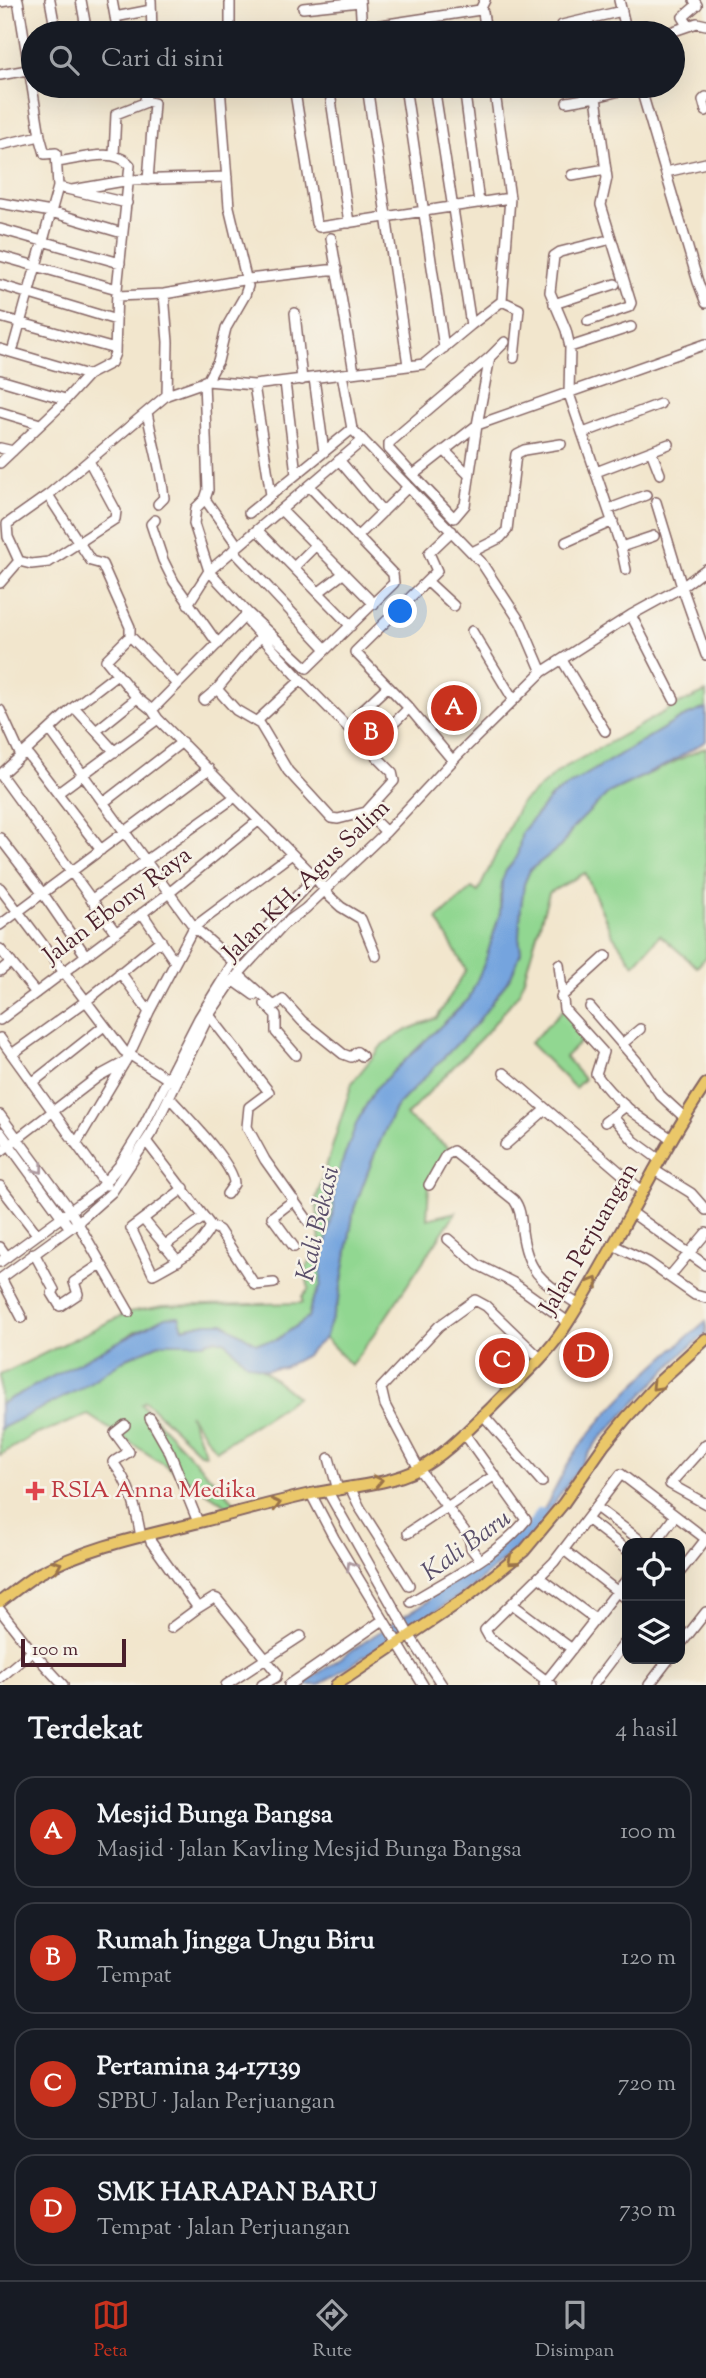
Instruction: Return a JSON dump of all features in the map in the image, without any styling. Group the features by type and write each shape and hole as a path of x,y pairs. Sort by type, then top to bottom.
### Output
{"main road":[{"name":"Jalan Perjuangan","path":"0,1602 51,1567 108,1545 419,1469 464,1433 550,1347 579,1305 642,1191 706,1084"},
{"path":"336,1685 407,1632 467,1597 524,1551 563,1504 627,1417 661,1380 706,1339"}],"street":[{"path":"0,2 13,0"},
{"path":"18,0 22,21"},
{"path":"50,0 54,21"},
{"path":"81,0 85,21"},
{"path":"112,0 116,21"},
{"path":"230,0 230,21"},
{"path":"480,10 485,0"},
{"path":"619,0 624,21"},
{"path":"688,25 683,16 697,5 694,0"},
{"path":"303,8 360,1 361,21"},
{"path":"115,17 151,5"},
{"path":"418,21 480,10"},
{"path":"480,10 484,21"},
{"path":"579,21 622,11"},
{"path":"685,26 699,23 706,25"},
{"path":"0,75 21,72"},
{"path":"706,97 703,100 706,111"},
{"path":"12,352 58,187 56,151 45,154 35,98"},
{"path":"114,155 117,114 141,105 147,98"},
{"path":"217,689 246,718 257,721 288,771 331,818 338,819 366,812 394,781 395,778 261,636 209,571 194,524 196,508 205,499 208,490 206,381 216,365 226,328 247,290 248,279 231,219 221,98"},
{"path":"296,98 316,223 320,228 510,198"},
{"path":"331,98 349,223"},
{"path":"369,98 408,365"},
{"path":"407,98 444,348"},
{"path":"436,98 471,325"},
{"path":"466,98 479,203"},
{"path":"19,561 3,526 48,495 167,395 206,381 254,385 426,363 502,301 510,198 496,98"},
{"path":"567,102 590,98"},
{"path":"589,321 631,305 601,205 607,183 596,98"},
{"path":"644,98 706,303"},
{"path":"146,101 154,103 148,180"},
{"path":"0,145 40,136"},
{"path":"0,463 88,374 111,363 115,349 117,293 130,165 123,158 114,155 57,162"},
{"path":"666,173 706,163"},
{"path":"572,175 606,169"},
{"path":"72,190 130,180 227,177"},
{"path":"58,187 127,203"},
{"path":"0,203 51,212 122,233"},
{"path":"0,229 120,262"},
{"path":"331,238 354,372"},
{"path":"604,241 560,252 554,257 549,287 570,347 569,394 609,509 626,570"},
{"path":"0,256 117,293 164,294 248,279 337,269"},
{"path":"554,304 615,284"},
{"path":"0,285 116,320"},
{"path":"164,294 169,342 167,395"},
{"path":"502,301 520,310 514,358"},
{"path":"295,313 302,380"},
{"path":"0,317 115,349"},
{"path":"570,347 631,327"},
{"path":"490,358 465,505 454,519 389,449 389,443 490,358 505,342"},
{"path":"413,475 477,425 706,344"},
{"path":"0,349 88,374"},
{"path":"342,374 352,429 472,552 489,573 521,623 542,672"},
{"path":"314,378 324,452"},
{"path":"0,380 65,399"},
{"path":"285,382 296,474"},
{"path":"254,385 271,495"},
{"path":"583,433 660,404"},
{"path":"0,412 40,424"},
{"path":"147,412 151,439 161,467 164,498 158,504"},
{"path":"249,513 352,429"},
{"path":"188,604 209,571 310,488 363,440"},
{"path":"472,552 500,538 507,530 518,453 561,444"},
{"path":"596,472 669,444"},
{"path":"0,448 13,451"},
{"path":"444,450 469,475"},
{"path":"651,451 660,474"},
{"path":"339,460 383,512"},
{"path":"19,561 31,564 49,562 115,519 116,511 89,461"},
{"path":"357,537 408,487"},
{"path":"249,619 305,667 394,583 394,577 310,488"},
{"path":"48,495 78,545 92,562 102,564 130,626 130,636 177,684"},
{"path":"609,509 646,495"},
{"path":"205,499 236,548 326,649"},
{"path":"656,502 706,655"},
{"path":"282,511 374,604"},
{"path":"155,520 151,524 163,560 188,604 218,644"},
{"path":"566,542 612,521"},
{"path":"258,531 351,626"},
{"path":"452,531 429,553 437,571 355,652 409,708 453,761"},
{"path":"621,547 654,536"},
{"path":"294,567 316,545"},
{"path":"0,582 19,561"},
{"name":"Jalan KH. Agus Salim","path":"0,1279 74,1226 112,1192 146,1141 169,1097 172,1081 209,1015 238,975 282,925 305,909 386,832 542,672 631,615 682,587 706,569"},
{"path":"319,592 344,573"},
{"path":"427,582 454,606"},
{"path":"631,615 674,699"},
{"path":"152,710 218,644 249,619"},
{"path":"472,631 513,699"},
{"path":"130,636 106,660 137,698 152,710 315,877 341,908 361,919 376,956"},
{"path":"204,700 217,689 261,636"},
{"path":"562,660 606,731"},
{"path":"116,933 0,775 51,731 74,707 117,674"},
{"path":"257,721 301,680"},
{"path":"357,715 387,687"},
{"path":"96,731 137,698"},
{"path":"74,707 115,752"},
{"path":"376,741 409,708"},
{"path":"0,710 24,754 58,793 101,850"},
{"path":"58,793 158,719"},
{"path":"51,731 194,927 233,963 238,975 252,993 276,1015 274,1030 296,1055"},
{"path":"103,803 181,742"},
{"path":"0,925 209,769"},
{"path":"92,900 235,797"},
{"path":"366,812 386,832"},
{"name":"Jalan Ebony Raya","path":"0,1020 142,914 258,821"},
{"path":"0,838 86,956"},
{"path":"76,1144 127,1059 194,927 292,854"},
{"path":"0,1247 4,1260 97,1191 110,1177 172,1081 199,1018 233,963 315,877"},
{"path":"0,888 127,1059 172,1081"},
{"path":"142,914 175,962"},
{"path":"12,1054 86,1001 161,940"},
{"path":"0,949 36,993"},
{"path":"561,997 606,956"},
{"path":"0,971 10,962"},
{"path":"559,964 564,1009 603,1052 596,1074 626,1106 672,1139"},
{"path":"120,972 149,1012"},
{"path":"238,975 274,1006 283,1000 303,1021 343,1054 351,1057 357,1052 362,1056"},
{"path":"590,1007 647,1073 660,1096 685,1118"},
{"path":"209,1015 269,1093 248,1108 247,1127 265,1160 309,1222"},
{"path":"32,1083 104,1026"},
{"path":"622,1044 640,1029"},
{"path":"0,1038 112,1192"},
{"path":"0,1152 107,1071 127,1059"},
{"path":"503,1073 642,1191"},
{"path":"169,1097 214,1148 233,1175 234,1184 227,1194"},
{"path":"626,1106 609,1119 691,1193 706,1210"},
{"path":"505,1145 545,1109"},
{"path":"0,1115 13,1142 101,1264 129,1312"},
{"path":"0,1132 13,1142"},
{"path":"146,1141 207,1222 219,1230 256,1285 274,1283"},
{"path":"429,1185 446,1155 453,1152 495,1185 518,1205 530,1266 541,1279 579,1305"},
{"path":"0,1186 37,1234"},
{"path":"184,1188 131,1228 153,1274 178,1261 198,1246 207,1222"},
{"path":"294,1200 272,1217 294,1247"},
{"path":"631,1212 705,1265"},
{"path":"143,1219 178,1261"},
{"path":"164,1246 207,1222"},
{"path":"670,1276 706,1233"},
{"path":"448,1239 478,1265 512,1282 568,1322"},
{"path":"614,1245 670,1276 695,1296 706,1297"},
{"path":"34,1253 52,1284 52,1293 60,1306 78,1294 74,1282 101,1264"},
{"path":"0,1279 22,1318"},
{"path":"480,1560 471,1548 469,1537 419,1469 385,1405 381,1390 439,1326 477,1300 540,1357"},
{"path":"483,1415 542,1482"},
{"path":"150,1418 170,1453 198,1522"},
{"path":"125,1425 115,1433 129,1452 113,1462 135,1500 145,1536 198,1608"},
{"path":"411,1602 480,1560 527,1520 464,1433"},
{"path":"706,1444 670,1484 706,1504"},
{"path":"329,1458 333,1491 398,1616 442,1685"},
{"path":"622,1586 547,1684 485,1632 540,1578 621,1474 706,1539 685,1566"},
{"path":"408,1533 495,1475"},
{"path":"350,1488 409,1585"},
{"path":"311,1494 423,1685"},
{"path":"596,1507 637,1538"},
{"path":"659,1538 675,1516"},
{"path":"587,1520 622,1546"},
{"path":"564,1550 622,1595"},
{"path":"540,1578 595,1619"},
{"path":"172,1628 216,1598 277,1675 262,1685"},
{"path":"512,1604 572,1649"},
{"path":"0,1610 60,1684"},
{"path":"685,1637 706,1612"},
{"path":"289,1685 384,1622"},
{"path":"226,1685 301,1636"},
{"path":"593,1685 622,1647"},
{"path":"0,1678 32,1651"},
{"path":"649,1685 665,1664"}],"green space":[{"path":"706,692 706,708 681,718 551,797 522,832 517,857 506,871 500,896 500,913 485,962 469,999 375,1089 357,1122 333,1188 334,1209 321,1263 321,1285 311,1304 308,1318 276,1340 256,1343 223,1323 135,1331 122,1341 0,1404 0,1375 129,1312 164,1306 302,1303 302,1297 309,1289 305,1271 320,1243 316,1199 352,1083 383,1044 409,1029 437,1018 466,970 437,919 472,888 478,892 520,804 560,770 677,705"},
{"path":"706,747 706,957 697,967 660,935 634,965 612,934 585,873 549,893 520,992 486,1033 406,1116 454,1152 429,1185 427,1219 456,1212 351,1365 325,1338 339,1299 354,1209 395,1108 476,1024 511,976 521,952 521,907 524,884 530,870 561,846 573,828 608,793"},
{"path":"564,1009 588,1035 565,1057 584,1079 575,1088 530,1043"},
{"path":"216,1339 226,1341 297,1397 216,1450 189,1414 206,1454 200,1453 145,1401 141,1404 239,1507 231,1508 88,1415 32,1436 0,1455 0,1429 78,1390 127,1358 162,1343 203,1343"}],"water":[{"path":"706,708 706,741 668,764 608,793 573,828 561,846 530,870 524,884 521,907 521,952 511,976 476,1024 395,1108 375,1153 354,1209 339,1299 325,1338 305,1356 284,1367 266,1370 246,1363 226,1342 216,1339 203,1343 162,1343 127,1358 78,1390 0,1429 0,1404 165,1317 179,1316 183,1328 223,1323 256,1343 276,1340 308,1318 311,1304 321,1285 321,1263 334,1209 333,1188 357,1122 375,1089 469,999 485,962 500,913 502,881 517,857 522,832 551,797 681,718"},
{"path":"706,1321 706,1334 684,1352 597,1442 546,1515 513,1552 470,1589 319,1685 301,1685 471,1576 515,1543 536,1522 575,1453 604,1417 654,1367"}],"waterway":[{"name":"Kali Baru","path":"436,1599 532,1528 541,1514"}],"place":[{"name":"Mesjid Bunga Bangsa","path":"454,708"},
{"name":"Rumah Jingga Ungu Biru","path":"371,733"},
{"name":"SMK HARAPAN BARU","path":"586,1355"},
{"name":"Pertamina 34-17139","path":"502,1361"},
{"name":"RSIA Anna Medika","path":"35,1491"}],"water label":[{"name":"Kali Bekasi","path":"319,1224"}]}
